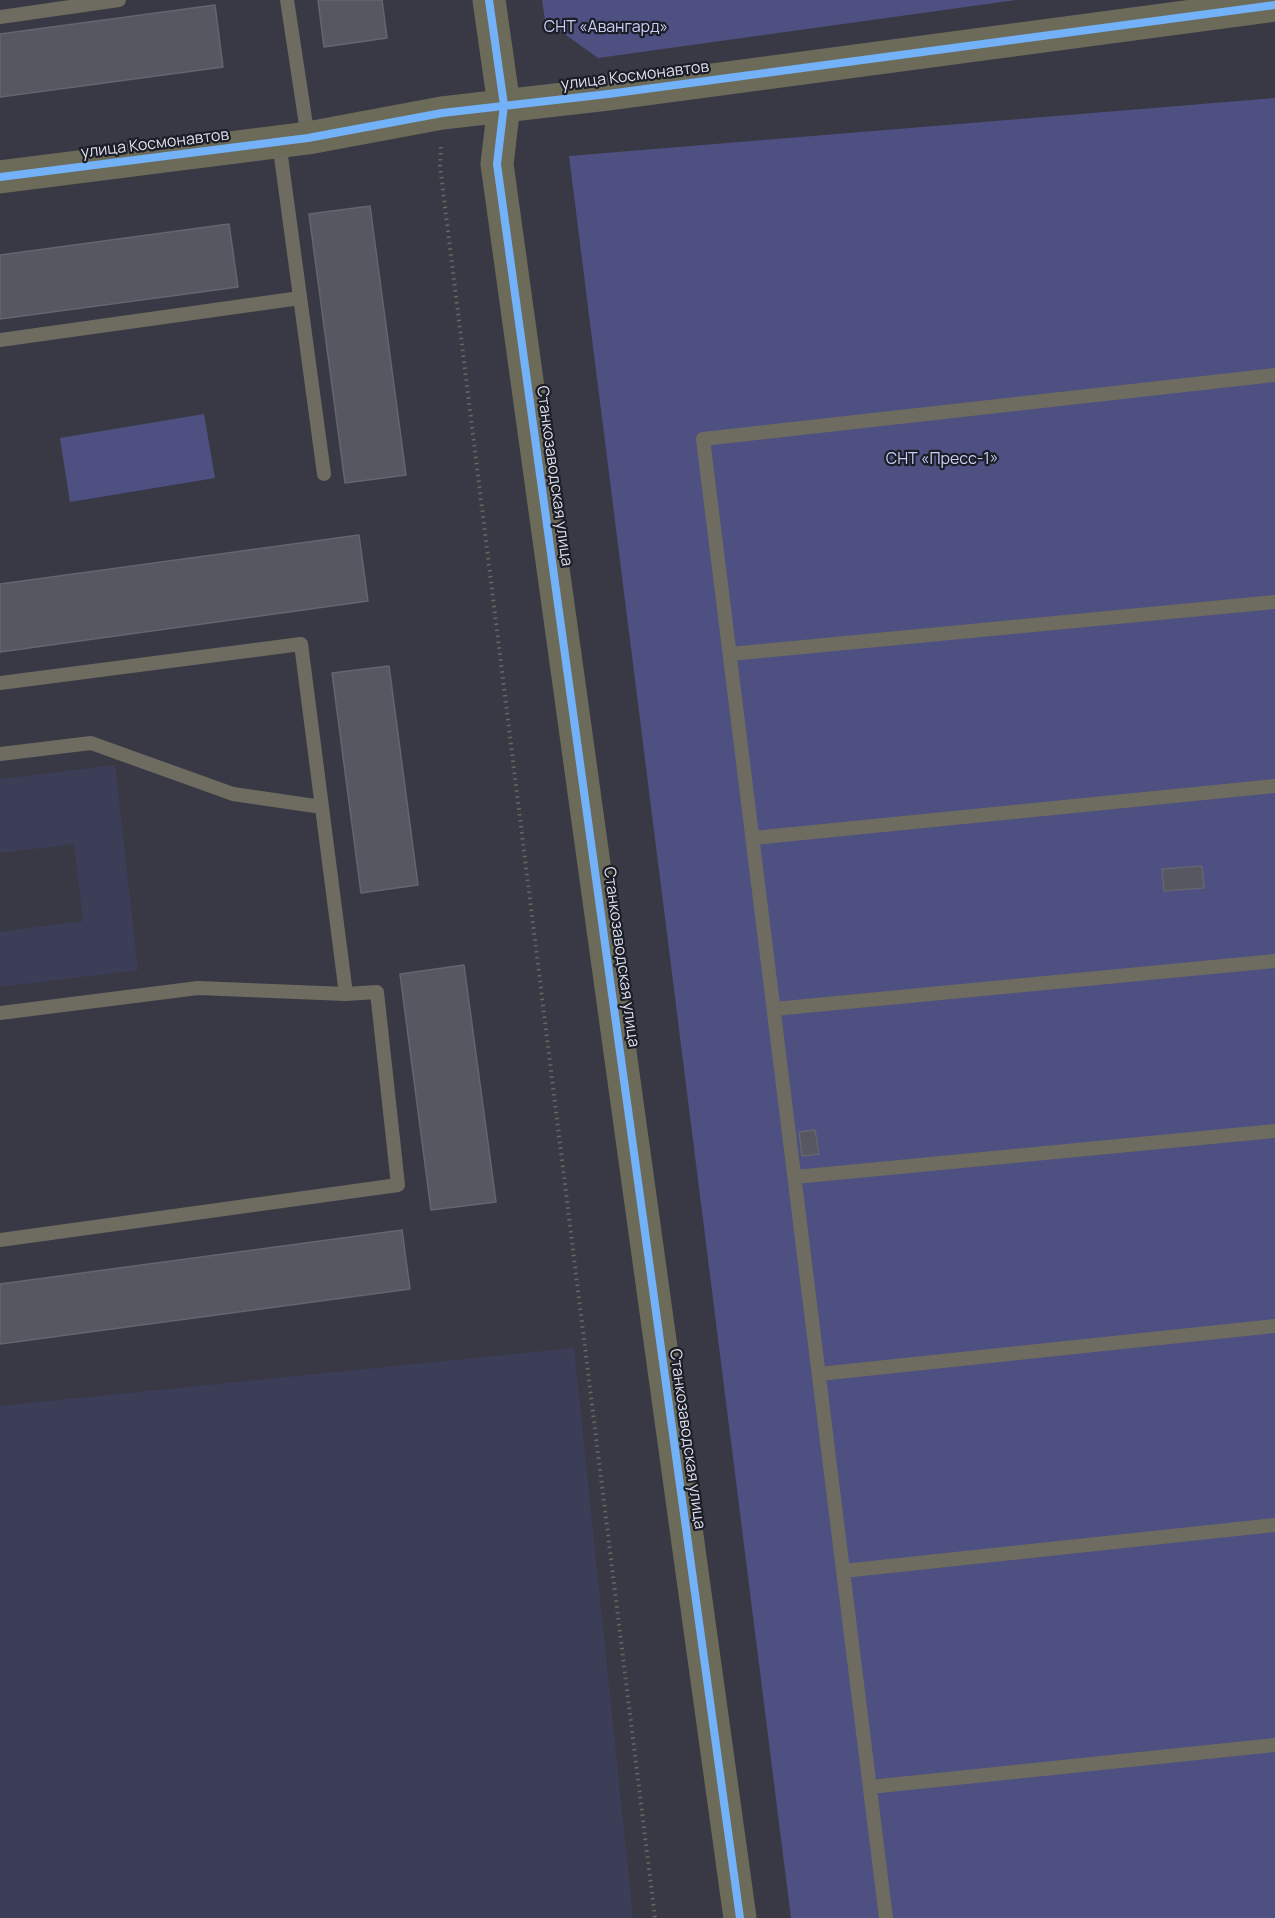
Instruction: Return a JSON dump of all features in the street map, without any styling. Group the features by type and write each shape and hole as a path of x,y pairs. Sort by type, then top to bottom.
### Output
{"street":[{"name":"Станкозаводская улица","path":"489,0 504,105 497,164 740,1918"},
{"name":"улица Космонавтов","path":"0,177 293,140 442,113 620,92 1158,15 1275,4"}],"lane":[{"path":"0,17 119,0"},
{"path":"287,0 300,298 324,474"},
{"path":"0,339 300,298"},
{"path":"886,1918 703,439 1275,375"},
{"path":"729,654 1275,602"},
{"path":"0,683 301,644 346,994"},
{"path":"0,754 91,743 233,794 322,807"},
{"path":"753,838 1275,786"},
{"path":"774,1009 1275,961"},
{"path":"0,1013 198,988 346,994 377,992 398,1185 0,1240"},
{"path":"795,1177 1275,1131"},
{"path":"819,1374 1275,1326"},
{"path":"843,1571 1275,1525"},
{"path":"870,1786 1275,1745"}],"path":[{"path":"442,113 442,178 655,1918"}],"shaded area":[{"path":"115,765 138,970 0,987 0,932 83,921 74,844 0,853 0,779"},
{"path":"574,1348 633,1918 0,1918 0,1406"}],"green space":[{"name":"СНТ «Авангард»","path":"542,0 1016,0 598,58 545,20"},
{"name":"СНТ «Пресс-1»","path":"1275,98 1275,1918 791,1918 569,156"},
{"path":"204,414 215,478 70,502 60,438"}],"building":[{"path":"318,0 382,0 387,38 324,47"},
{"path":"215,5 223,67 0,97 0,34"},
{"path":"370,206 406,475 345,483 309,214"},
{"path":"229,224 238,287 0,319 0,255"},
{"path":"359,535 368,601 0,652 0,584"},
{"path":"389,666 418,885 361,893 332,673"},
{"path":"1202,866 1204,888 1164,891 1162,869"},
{"path":"464,965 496,1202 431,1210 400,974"},
{"path":"815,1130 819,1154 802,1156 799,1132"},
{"path":"402,1230 410,1289 0,1344 0,1284"}],"cycle path":[{"path":"489,0 504,105 497,164 740,1918"},
{"path":"0,177 308,138 442,113 608,94 1275,5"}]}
